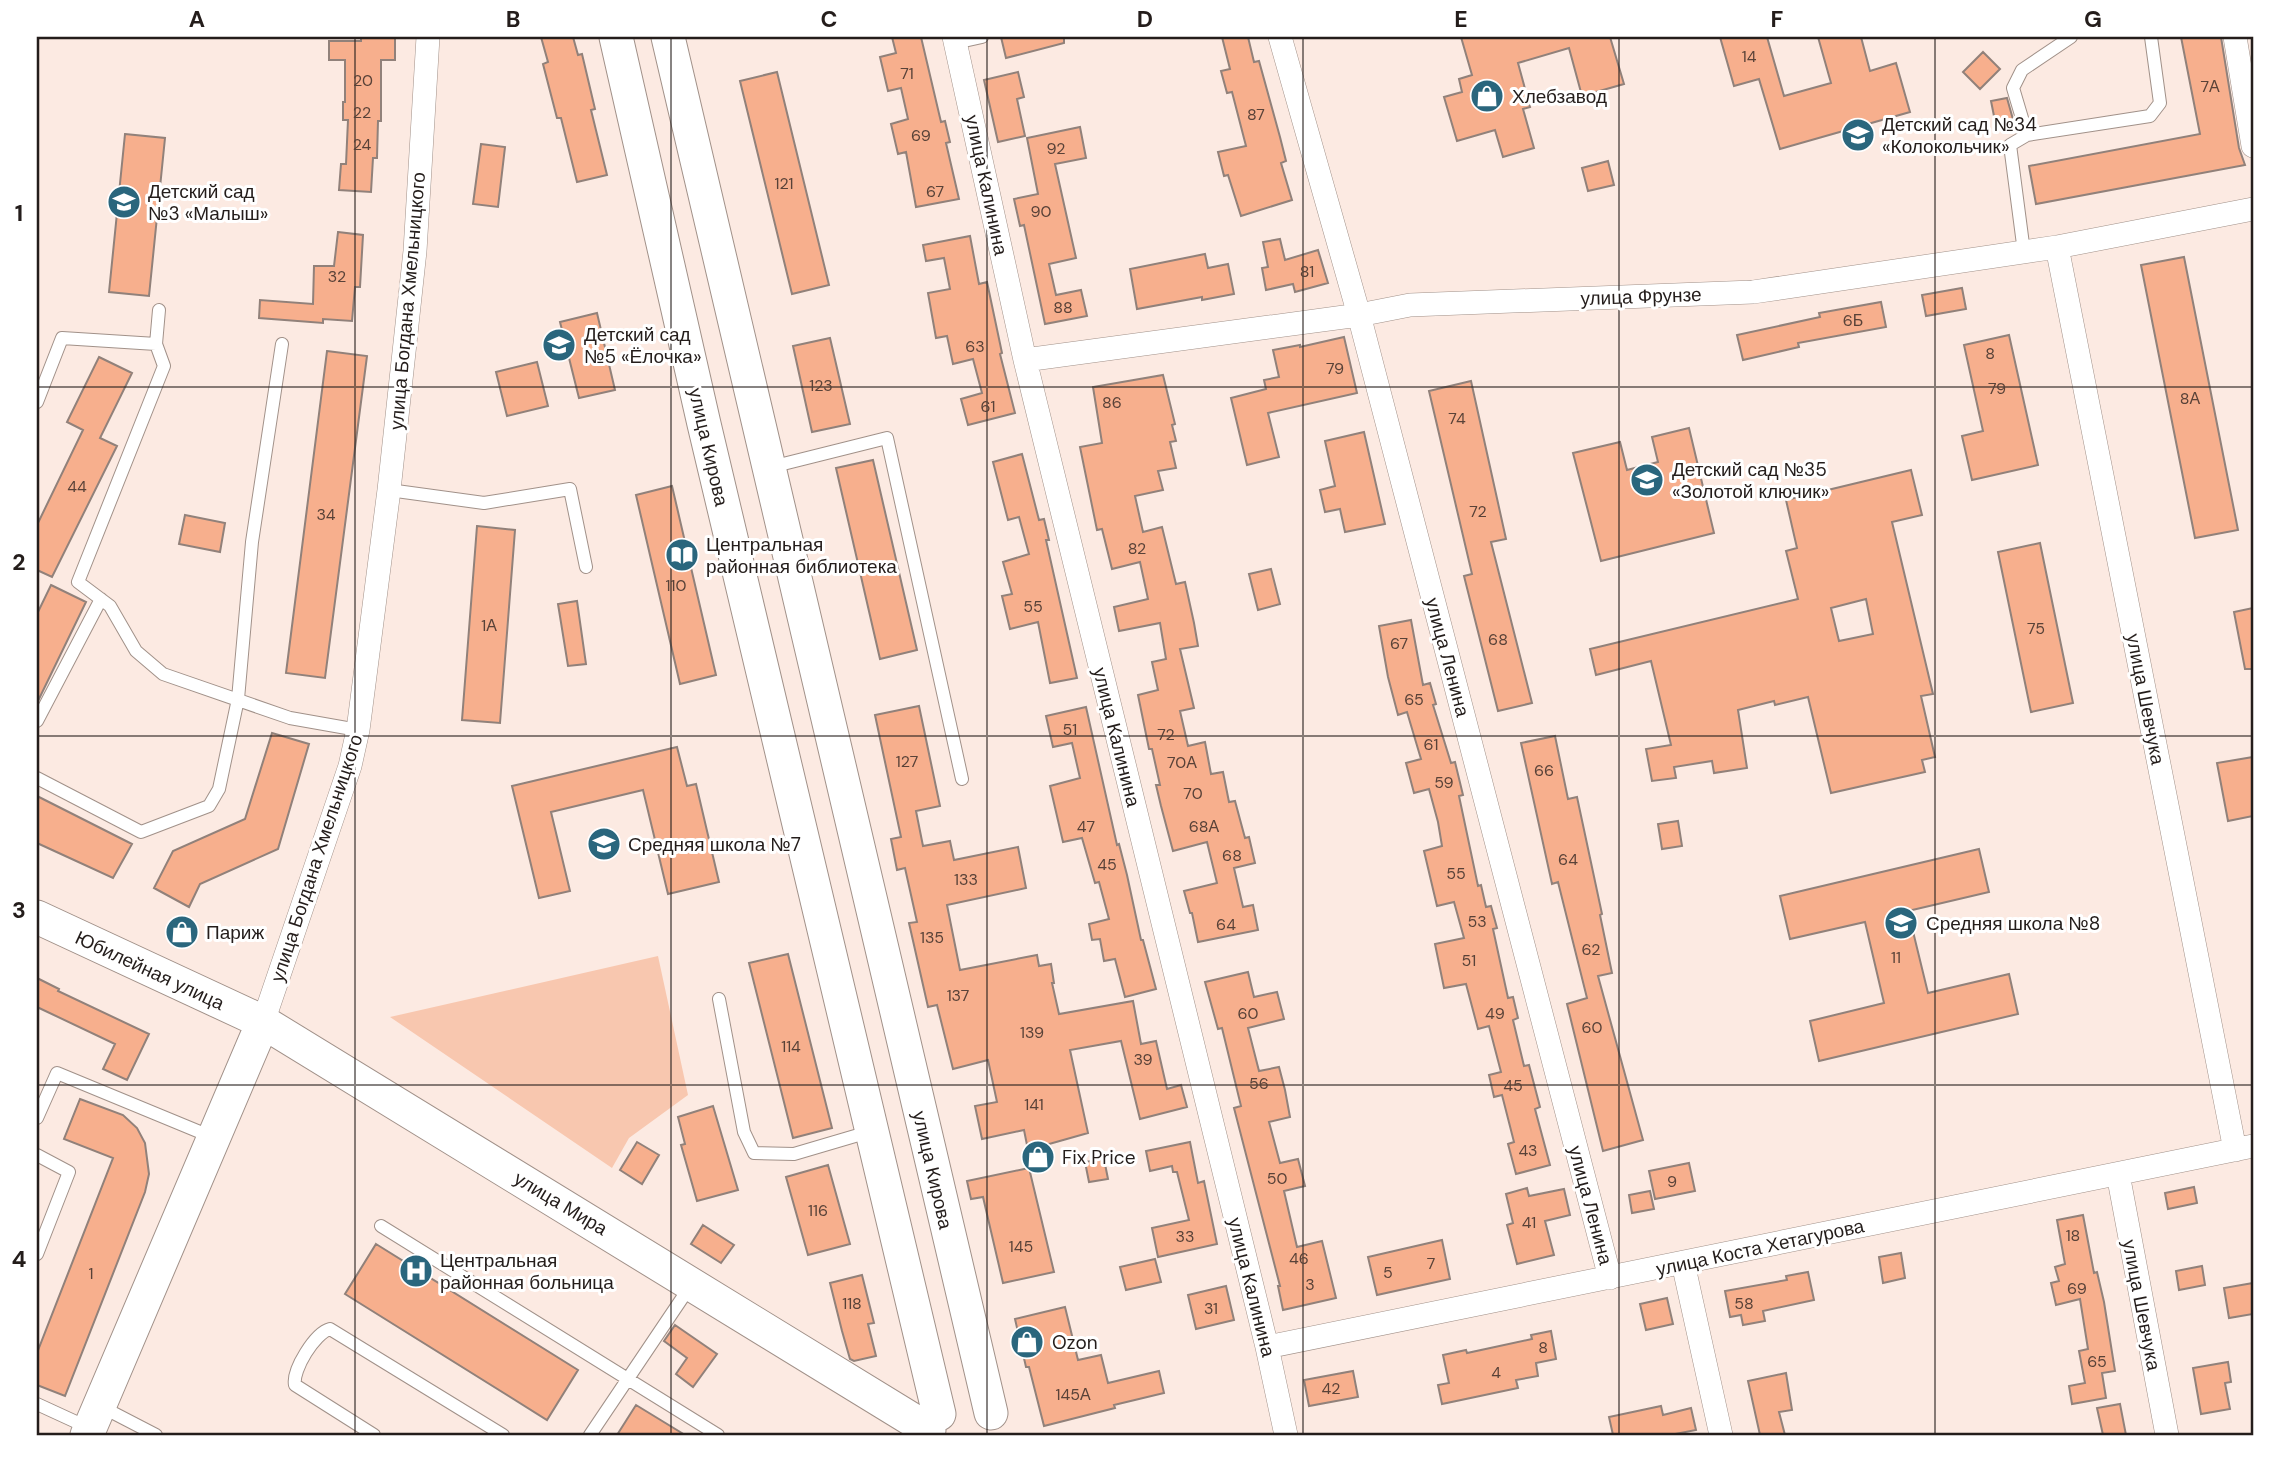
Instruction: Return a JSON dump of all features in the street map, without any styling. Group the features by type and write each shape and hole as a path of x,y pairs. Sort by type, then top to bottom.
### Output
{"street":[{"name":"улица Богдана Хмельницкого","path":"92,1423 263,1022 349,766 358,730 389,490 415,251 428,37"},
{"name":"улица Кирова","path":"616,37 707,437 872,1131 932,1426"},
{"name":"улица Кирова","path":"668,37 876,927 997,1424"},
{"name":"улица Ленина","path":"1280,37 1359,314 1610,1278"},
{"path":"2235,37 2253,146"},
{"name":"улица Калинина","path":"955,40 1025,360 1286,1435"},
{"name":"улица Фрунзе","path":"1025,360 1410,305 1753,292 2057,247 2253,209"},
{"name":"улица Шевчука","path":"2057,247 2244,1148"},
{"name":"Юбилейная улица","path":"37,917 263,1022"},
{"path":"825,938 876,927"},
{"name":"улица Мира","path":"263,1022 932,1426"},
{"name":"улица Коста Хетагурова","path":"1266,1347 2244,1148"},
{"name":"улица Шевчука","path":"2118,1174 2167,1435"},
{"path":"1683,1263 1721,1435"},
{"name":"улица Кирова","path":"932,1426 951,1406 965,1404 978,1406 997,1424"}],"lane":[{"path":"955,40 982,37"},
{"path":"2027,135 2013,88 2022,71 2071,37"},
{"path":"2024,252 2010,145 2027,135 2150,116 2160,103 2151,37"},
{"path":"159,310 156,344 164,366 78,582 110,606 136,651 163,674 290,718 358,730"},
{"path":"37,402 62,338 156,344"},
{"path":"37,778 141,832 209,806 219,789 238,699 252,542 282,344"},
{"path":"769,467 887,438 962,779"},
{"path":"389,490 484,503 569,489 586,567"},
{"path":"37,721 101,599"},
{"path":"719,999 744,1132 754,1153 794,1154 872,1131"},
{"path":"37,1118 57,1073 215,1139"},
{"path":"37,1155 69,1172 37,1254"},
{"path":"381,1226 718,1435"},
{"path":"590,1435 692,1283"},
{"path":"374,1435 295,1385 296,1374 314,1341 325,1330 330,1329 503,1435"},
{"path":"37,1404 92,1423 156,1435"}],"shaded area":[{"path":"658,956 688,1095 629,1138 612,1168 390,1017"}],"building":[{"path":"361,37 395,37 395,60 381,60 381,121 378,121 377,158 373,158 371,192 339,190 341,164 346,164 348,120 343,120 345,60 329,60 329,41 361,41"},
{"path":"541,37 573,37 578,55 582,54 595,109 591,110 607,175 577,182 561,118 557,118 543,64 548,62"},
{"path":"892,37 921,37 941,122 945,121 950,142 946,143 959,199 916,207 906,152 898,154 891,124 908,119 901,88 888,91 880,57 896,53"},
{"path":"1001,37 1064,37 1064,43 1006,58"},
{"path":"1222,37 1248,37 1254,62 1259,61 1286,161 1281,163 1292,200 1241,216 1228,175 1224,176 1218,152 1246,146 1232,92 1227,93 1221,71 1230,69"},
{"name":"Хлебзавод","path":"1461,37 1610,37 1624,84 1582,96 1569,48 1518,63 1530,107 1523,109 1534,148 1503,157 1495,130 1457,141 1444,97 1462,92 1459,79 1472,75"},
{"path":"1720,37 1767,37 1784,96 1831,83 1818,37 1861,37 1870,71 1896,63 1910,112 1780,149 1759,79 1734,86"},
{"path":"2181,37 2221,37 2239,148 2245,165 2036,204 2029,166 2200,134"},
{"path":"1983,52 2000,69 1980,89 1963,72"},
{"path":"777,72 829,285 792,294 740,81"},
{"path":"1018,72 1024,97 1017,99 1025,136 998,142 984,80"},
{"path":"2007,98 2014,123 1996,126 1991,101"},
{"path":"1080,127 1086,158 1055,164 1076,258 1049,264 1056,295 1081,290 1087,316 1045,324 1024,225 1020,226 1014,199 1038,194 1027,138"},
{"path":"125,134 165,138 149,296 109,292"},
{"path":"481,144 505,147 498,207 473,204"},
{"path":"1608,161 1614,185 1588,191 1582,168"},
{"path":"338,232 363,235 360,287 355,287 352,321 323,319 323,323 259,318 260,300 313,304 314,266 334,266"},
{"path":"970,236 979,284 987,282 1002,353 1000,354 1015,413 968,425 961,399 982,393 973,359 953,364 947,336 936,338 928,293 950,289 944,258 926,261 923,245"},
{"path":"1280,239 1285,260 1318,250 1328,283 1295,292 1293,284 1266,290 1262,268 1268,267 1263,242"},
{"path":"1205,254 1208,268 1228,264 1234,294 1137,309 1130,269"},
{"path":"2184,257 2238,530 2195,538 2141,265"},
{"path":"1962,288 1966,309 1926,316 1922,295"},
{"path":"1881,302 1886,327 1798,343 1799,347 1743,360 1737,335 1820,317 1819,313"},
{"path":"597,313 615,390 579,398 560,322"},
{"path":"2009,335 2038,465 1972,480 1962,436 1983,431 1964,345"},
{"path":"1344,337 1357,393 1268,413 1279,457 1247,465 1231,398 1266,389 1264,380 1279,377 1273,350"},
{"path":"830,338 850,424 812,432 793,346"},
{"path":"327,351 367,356 325,678 286,673"},
{"path":"99,357 132,373 100,438 117,446 52,577 37,570 37,525 83,430 67,422"},
{"path":"537,362 548,406 507,416 496,372"},
{"path":"1163,375 1175,424 1172,425 1176,441 1170,442 1176,468 1158,471 1163,490 1135,496 1143,532 1162,527 1176,584 1185,582 1194,623 1198,646 1180,649 1194,708 1180,711 1188,746 1205,742 1211,774 1223,772 1229,802 1235,801 1245,838 1249,837 1255,863 1234,868 1243,907 1253,905 1258,930 1198,942 1184,891 1217,883 1207,842 1173,851 1156,785 1160,785 1152,749 1149,749 1138,695 1158,690 1152,662 1166,659 1160,623 1119,631 1114,607 1148,599 1140,562 1112,569 1102,529 1097,530 1080,447 1102,443 1093,387"},
{"path":"1471,381 1506,539 1491,542 1532,703 1498,711 1464,576 1472,574 1429,391"},
{"path":"1689,428 1714,533 1601,561 1573,453 1620,442 1627,470 1658,462 1652,437"},
{"path":"1364,432 1385,524 1345,532 1340,509 1325,512 1320,490 1335,486 1325,441"},
{"path":"1022,454 1039,520 1044,519 1049,540 1046,540 1077,678 1050,683 1038,622 1010,629 1002,596 1012,594 1003,562 1029,554 1019,517 1008,520 993,462"},
{"path":"873,460 917,650 880,659 836,468"},
{"path":"1911,470 1922,515 1892,522 1933,694 1921,696 1935,757 1922,760 1925,772 1831,793 1808,697 1775,705 1774,701 1738,710 1747,768 1714,773 1712,761 1674,767 1676,778 1652,781 1646,749 1671,745 1651,661 1596,675 1590,649 1798,599 1786,551 1797,548 1786,500","holes":["1866,599 1873,634 1839,641 1831,608"]},
{"path":"672,486 716,675 680,684 636,495"},
{"path":"185,515 225,523 220,552 179,544"},
{"path":"477,526 515,530 500,723 462,720"},
{"path":"2040,543 2073,703 2031,712 1998,552"},
{"path":"1271,569 1280,604 1258,610 1249,574"},
{"path":"51,585 86,602 37,703 37,614"},
{"path":"577,601 586,664 568,666 558,604"},
{"path":"2253,608 2253,669 2245,669 2234,612"},
{"path":"1411,620 1423,685 1430,683 1436,704 1433,705 1451,763 1455,762 1463,795 1459,796 1478,886 1481,885 1486,907 1491,906 1497,928 1493,929 1508,998 1513,997 1518,1018 1513,1020 1524,1066 1529,1065 1540,1107 1535,1109 1550,1165 1516,1174 1508,1144 1514,1142 1502,1095 1494,1097 1489,1075 1501,1072 1489,1026 1478,1029 1466,984 1444,988 1435,944 1464,938 1454,902 1437,906 1424,851 1442,846 1438,822 1429,789 1414,793 1406,763 1421,759 1407,712 1398,715 1379,626"},
{"path":"919,706 940,806 916,811 923,846 950,841 954,860 1018,847 1026,888 947,905 960,970 1037,955 1039,966 1051,964 1059,1014 1133,1001 1141,1044 1156,1041 1167,1089 1181,1085 1187,1107 1140,1119 1121,1041 1070,1050 1088,1133 1028,1150 1024,1130 982,1139 975,1106 997,1102 988,1060 953,1069 937,1005 928,1007 909,923 917,922 905,868 897,870 891,839 901,837 875,715"},
{"path":"1086,707 1117,845 1119,844 1141,940 1156,989 1125,997 1115,959 1104,961 1100,939 1092,940 1089,924 1109,919 1099,882 1095,883 1082,838 1063,842 1050,786 1080,778 1072,743 1053,747 1046,716"},
{"path":"272,733 309,744 278,849 200,884 189,907 154,888 173,851 245,819"},
{"path":"1555,736 1568,799 1577,797 1602,914 1600,915 1612,973 1598,976 1643,1140 1603,1151 1567,1004 1587,998 1558,882 1552,884 1521,743"},
{"path":"677,747 687,786 696,784 719,882 668,894 643,790 551,812 570,891 539,898 512,786"},
{"path":"2253,757 2253,816 2228,821 2217,763"},
{"path":"37,796 132,844 113,878 37,843"},
{"path":"1678,821 1682,846 1662,849 1658,824"},
{"path":"1979,849 1989,892 1908,911 1928,993 2009,974 2018,1014 1819,1061 1810,1021 1884,1003 1865,922 1790,939 1780,896"},
{"path":"788,954 832,1128 793,1138 749,963"},
{"path":"1248,972 1254,997 1277,992 1284,1019 1248,1028 1259,1071 1279,1067 1285,1090 1290,1117 1269,1122 1280,1163 1298,1159 1305,1186 1284,1191 1297,1247 1322,1241 1336,1298 1283,1310 1280,1286 1234,1108 1241,1106 1222,1028 1218,1029 1205,982"},
{"path":"37,978 59,989 58,991 149,1034 127,1080 103,1069 115,1044 37,1007"},
{"path":"80,1099 123,1115 137,1128 145,1143 149,1174 145,1192 65,1396 37,1385 37,1353 113,1158 64,1139"},
{"path":"713,1106 738,1190 697,1201 681,1145 685,1144 678,1117"},
{"path":"637,1142 659,1155 642,1184 620,1170"},
{"path":"1190,1142 1198,1183 1204,1181 1217,1244 1158,1257 1152,1228 1189,1220 1177,1172 1173,1172 1172,1166 1150,1171 1146,1151"},
{"path":"1104,1159 1108,1179 1089,1182 1085,1162"},
{"path":"1689,1163 1695,1191 1655,1199 1649,1171"},
{"path":"828,1165 850,1244 808,1255 786,1177"},
{"path":"1029,1168 1054,1272 1003,1283 983,1197 971,1199 967,1181"},
{"path":"2194,1187 2197,1203 2168,1209 2165,1193"},
{"path":"1527,1188 1529,1196 1564,1189 1570,1215 1545,1221 1554,1255 1517,1264 1507,1225 1513,1223 1506,1194"},
{"path":"1650,1191 1654,1209 1632,1213 1629,1195"},
{"path":"2083,1215 2094,1273 2097,1272 2104,1302 2115,1371 2102,1373 2106,1398 2072,1404 2069,1386 2085,1383 2079,1351 2088,1349 2080,1299 2056,1305 2051,1283 2059,1281 2055,1267 2065,1264 2057,1220"},
{"path":"703,1225 734,1245 721,1263 691,1244"},
{"path":"1442,1240 1450,1279 1377,1295 1368,1257"},
{"path":"376,1244 578,1370 547,1420 345,1294"},
{"path":"1901,1253 1905,1278 1883,1283 1879,1257"},
{"path":"1155,1259 1161,1282 1126,1290 1120,1267"},
{"path":"2202,1266 2205,1285 2179,1290 2176,1271"},
{"path":"1808,1272 1814,1300 1763,1311 1765,1321 1743,1325 1741,1315 1730,1317 1725,1291 1787,1280 1786,1276"},
{"path":"862,1275 874,1323 868,1324 876,1356 854,1361 850,1359 830,1283"},
{"path":"2253,1283 2253,1314 2229,1318 2224,1288"},
{"path":"1226,1286 1234,1320 1196,1329 1188,1295"},
{"path":"1667,1298 1673,1324 1646,1330 1640,1304"},
{"path":"1065,1307 1078,1360 1101,1355 1108,1383 1159,1371 1164,1393 1044,1426 1015,1319"},
{"path":"675,1325 717,1354 693,1387 676,1374 687,1358 664,1341"},
{"path":"1551,1331 1556,1359 1536,1363 1538,1376 1516,1380 1518,1388 1442,1404 1438,1385 1449,1383 1443,1355 1466,1350 1467,1353 1532,1339 1531,1335"},
{"path":"2228,1362 2231,1382 2225,1383 2230,1409 2201,1414 2193,1368"},
{"path":"1353,1371 1358,1397 1309,1406 1304,1380"},
{"path":"1786,1373 1792,1410 1779,1412 1785,1435 1760,1435 1748,1381"},
{"path":"2120,1404 2126,1435 2103,1435 2097,1408"},
{"path":"636,1405 685,1435 617,1435"},
{"path":"1661,1406 1663,1415 1691,1408 1696,1430 1670,1435 1613,1435 1609,1417"}],"place":[{"name":"Хлебзавод","path":"1487,96"},
{"name":"Детский сад №34 «Колокольчик»","path":"1858,135"},
{"name":"Детский сад №3 «Малыш»","path":"124,202"},
{"name":"Детский сад №5 «Ёлочка»","path":"559,345"},
{"name":"Детский сад №35 «Золотой ключик»","path":"1647,480"},
{"name":"Центральная районная библиотека","path":"682,555"},
{"name":"Средняя школа №7","path":"604,844"},
{"name":"Средняя школа №8","path":"1901,923"},
{"name":"Париж","path":"182,932"},
{"name":"Fix Price","path":"1038,1157"},
{"name":"Центральная районная больница","path":"416,1271"},
{"name":"Ozon","path":"1027,1342"}]}
